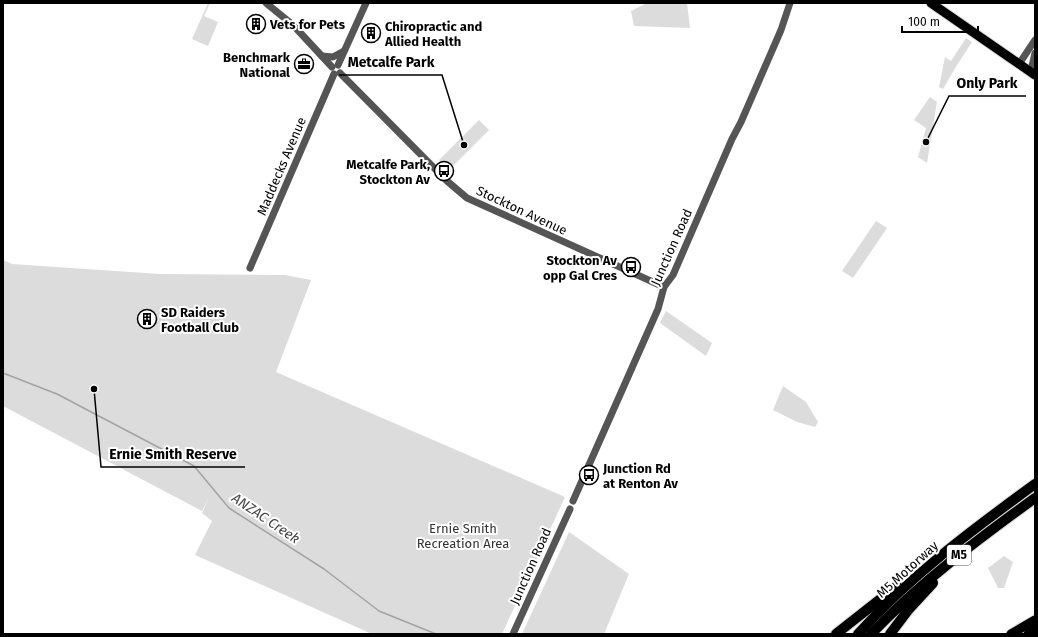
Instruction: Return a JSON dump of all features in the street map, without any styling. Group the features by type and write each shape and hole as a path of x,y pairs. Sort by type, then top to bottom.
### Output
{"highway":[{"name":"M5 Motorway","path":"858,634 908,584 960,540 1035,484"},
{"name":"M5 Motorway","path":"871,634 926,582 973,543 1035,499"},
{"path":"890,634 926,590 965,555 1009,522 1035,499"},
{"path":"836,634 960,540"}],"main road":[{"path":"931,3 1035,75"},
{"path":"1011,634 1035,620"},
{"path":"1028,634 1035,630"}],"street":[{"name":"Stockton Avenue","path":"266,3 294,25 322,56 447,181 468,198 664,287"},
{"name":"Maddecks Avenue","path":"250,268 366,3"},
{"name":"Junction Road","path":"513,634 570,509 575,506 573,501 658,309 664,287 673,275 732,138 742,122 781,30 790,3"},
{"path":"1019,64 1035,40"},
{"path":"322,56 333,57 344,51"},
{"path":"1035,53 1032,66 1035,75"}],"green space":[{"path":"208,3 210,3 204,16 218,22 208,46 192,39"},
{"path":"647,3 687,3 690,28 634,26 631,11"},
{"path":"966,38 972,42 943,89 939,87 945,57 951,61"},
{"path":"930,97 937,102 927,163 918,157 926,128 914,120"},
{"path":"479,120 489,130 449,170 439,160"},
{"path":"876,221 887,228 853,278 842,271"},
{"name":"Ernie Smith Recreation Area","path":"3,260 12,264 160,274 285,275 311,280 276,372 565,497 502,634 372,634 195,555 212,521 202,513 209,497 202,511 3,406"},
{"path":"666,311 712,343 706,356 660,323"},
{"path":"783,386 806,402 818,422 815,427 797,422 773,410"},
{"path":"569,532 629,574 604,634 522,634"},
{"path":"1004,556 1013,562 1004,588 998,588 988,568"}],"waterway":[{"name":"ANZAC Creek","path":"3,373 57,394 194,466 229,508 324,569 379,611 436,634"}],"place":[{"name":"Vets for Pets","path":"256,24"},
{"name":"Chiropractic and Allied Health","path":"371,33"},
{"name":"Benchmark National","path":"304,64"},
{"name":"Only Park","path":"926,142"},
{"name":"Metcalfe Park","path":"464,145"},
{"name":"Metcalfe Park, Stockton Av","path":"444,171"},
{"name":"Stockton Av opp Gal Cres","path":"631,267"},
{"name":"SD Raiders Football Club","path":"147,319"},
{"name":"Ernie Smith Reserve","path":"94,389"},
{"name":"Junction Rd at Renton Av","path":"589,475"}]}
